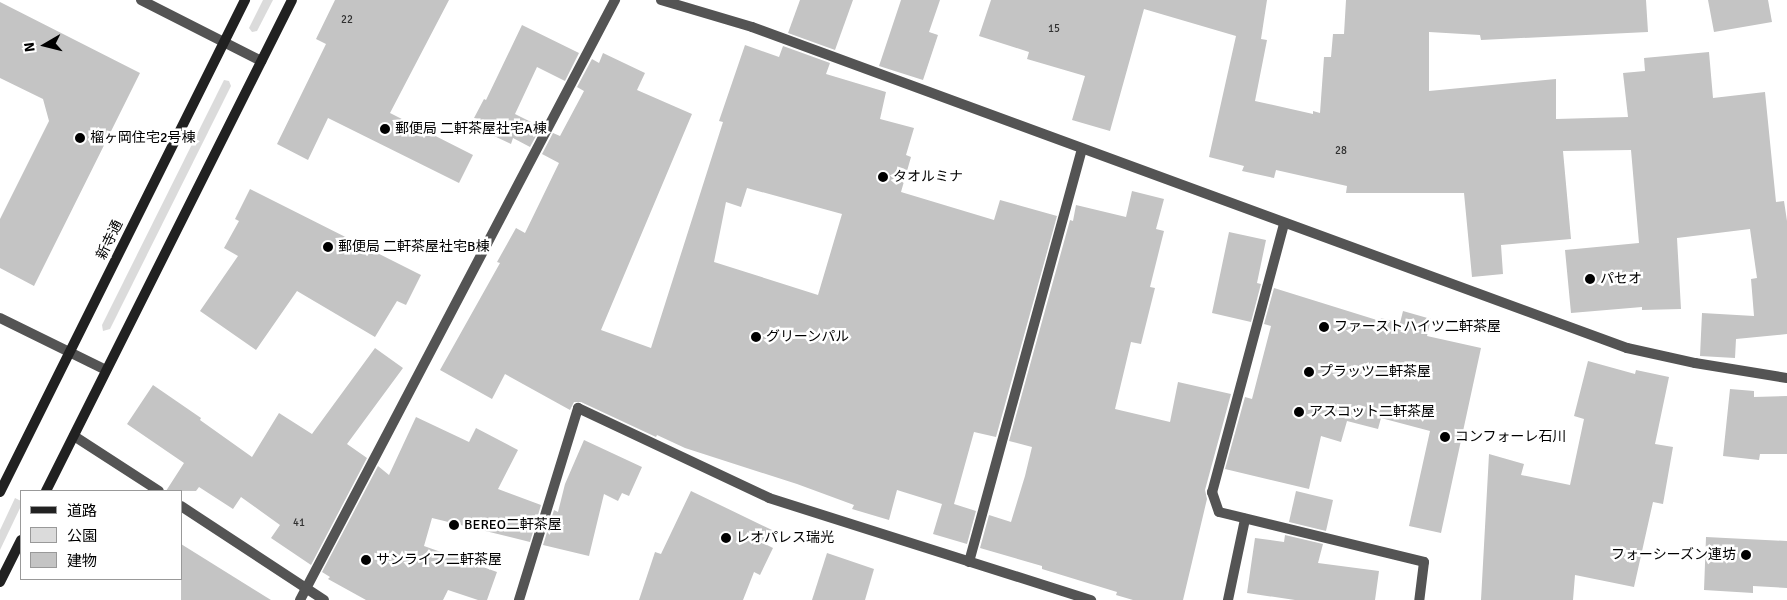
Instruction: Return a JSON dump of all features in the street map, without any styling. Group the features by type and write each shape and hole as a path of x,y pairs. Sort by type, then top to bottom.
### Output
{"street":[{"path":"141,0 262,61"},
{"name":"新寺通","path":"0,492 246,0"},
{"path":"47,490 292,0"},
{"path":"300,600 305,587 615,0"},
{"path":"661,0 752,27 1082,150 1627,348 1695,363 1787,378"},
{"path":"969,562 1082,150"},
{"path":"1284,224 1212,492 1219,512 1424,562 1420,600"},
{"path":"0,318 106,370"},
{"path":"518,600 578,408 769,498 1091,600"},
{"path":"74,436 156,490"},
{"path":"182,507 324,600"},
{"path":"1228,600 1245,519"},
{"path":"0,582 20,542"}],"green space":[{"path":"263,0 273,0 257,31 252,32 249,28"},
{"path":"224,80 229,81 231,86 110,329 103,331 102,325"},
{"path":"15,498 20,500 20,508 0,550 0,530"}],"building":[{"path":"335,0 449,0 390,113 473,155 459,183 328,118 308,160 277,144 326,44 316,39"},
{"path":"800,0 853,0 835,50 788,33"},
{"path":"901,0 940,0 929,32 938,35 923,80 879,66"},
{"path":"991,0 1267,0 1261,39 1267,40 1255,101 1313,114 1313,111 1320,113 1324,57 1331,57 1333,34 1344,34 1346,0 1646,0 1648,32 1481,40 1480,35 1429,32 1429,91 1556,79 1556,119 1628,117 1623,73 1645,71 1644,58 1709,52 1713,98 1765,92 1776,202 1784,201 1787,221 1787,334 1736,339 1735,358 1700,356 1702,313 1754,316 1751,279 1757,278 1750,229 1677,238 1681,309 1642,310 1642,307 1571,313 1565,250 1639,243 1631,150 1563,151 1571,239 1501,245 1503,274 1472,277 1464,193 1346,193 1347,186 1276,170 1274,178 1242,171 1244,166 1209,157 1236,36 1144,9 1110,131 1072,120 1085,76 1027,59 1029,52 979,36"},
{"path":"1708,0 1768,0 1772,22 1714,32"},
{"name":"榴ヶ岡住宅2号棟","path":"0,2 140,73 34,286 0,268 0,219 49,121 43,99 0,78"},
{"path":"522,25 579,53 565,81 537,67 515,114 541,127 530,147 513,138 511,144 473,126 477,119 474,118 484,99 486,100"},
{"path":"745,45 779,57 783,46 830,63 826,74 886,92 880,119 914,128 906,155 911,157 901,192 994,220 1000,200 1057,216 996,437 974,432 954,504 976,511 967,544 933,534 942,504 897,490 889,520 852,509 854,505 797,484 685,448 657,435 656,437 581,402 574,402 570,410 505,374 492,399 440,370 500,263 497,262 516,228 525,233 559,163 542,154 553,133 560,136 584,91 577,87 592,59 599,63 603,53 645,73 637,90 692,114 601,330 651,348 723,122 719,121","holes":["747,188 842,214 818,295 714,262 726,202 741,207"]},
{"path":"250,189 421,275 406,305 397,301 375,337 297,291 256,350 200,311 238,256 224,248 239,221 235,219"},
{"path":"1132,191 1164,199 1156,229 1164,231 1150,287 1155,288 1141,344 1131,342 1115,409 1170,422 1178,382 1231,394 1205,490 1207,499 1183,600 1133,600 1116,595 1117,592 1042,569 1042,566 980,548 989,515 1011,522 1025,476 1032,447 1009,441 1070,220 1073,221 1076,205 1126,217"},
{"path":"1229,232 1266,240 1257,283 1261,284 1251,322 1212,313"},
{"path":"1274,288 1380,321 1381,318 1400,323 1403,311 1431,319 1427,336 1481,348 1441,533 1409,526 1430,431 1381,418 1378,429 1347,421 1341,442 1321,436 1309,489 1225,469 1245,397 1252,399 1271,326 1264,324"},
{"path":"375,348 403,368 347,444 367,458 311,565 271,538 280,525 241,497 233,509 199,487 196,491 167,490 184,463 127,424 153,385 201,418 200,420 252,457 279,413 312,434"},
{"path":"1588,361 1635,374 1636,370 1669,377 1655,444 1673,447 1663,504 1653,502 1634,587 1575,575 1573,600 1481,600 1489,454 1524,464 1521,475 1570,485 1584,419 1574,416"},
{"path":"1730,389 1754,391 1754,397 1787,396 1787,454 1760,454 1759,460 1723,456"},
{"path":"416,417 469,442 476,428 518,450 498,489 541,505 530,542 432,518 424,546 497,572 487,600 478,600 448,590 443,600 366,600 328,579 330,577 322,572 378,466 389,475"},
{"path":"584,440 642,467 629,496 622,493 618,501 604,494 589,556 543,545 554,510 558,512 565,484"},
{"path":"691,491 772,530 765,544 773,548 760,575 754,572 743,600 639,600 655,552 661,554"},
{"path":"1296,491 1333,500 1326,531 1289,522"},
{"path":"1285,535 1323,544 1318,563 1379,571 1375,600 1295,600 1247,593 1255,538 1284,542"},
{"name":"フォーシーズン連坊","path":"1706,537 1787,541 1787,588 1753,586 1753,593 1704,590"},
{"path":"182,545 271,600 181,600"},
{"path":"827,553 874,569 865,600 812,600"}],"place":[{"name":"郵便局 二軒茶屋社宅A棟","path":"385,129"},
{"name":"榴ヶ岡住宅2号棟","path":"80,138"},
{"name":"タオルミナ","path":"883,177"},
{"name":"郵便局 二軒茶屋社宅B棟","path":"328,247"},
{"name":"パセオ","path":"1590,279"},
{"name":"ファーストハイツ二軒茶屋","path":"1324,327"},
{"name":"グリーンパル","path":"756,337"},
{"name":"プラッツ二軒茶屋","path":"1309,372"},
{"name":"アスコット二軒茶屋","path":"1299,412"},
{"name":"コンフォーレ石川","path":"1445,437"},
{"name":"BEREO二軒茶屋","path":"454,525"},
{"name":"レオパレス瑞光","path":"726,538"},
{"name":"フォーシーズン連坊","path":"1746,555"},
{"name":"サンライフ二軒茶屋","path":"366,560"}]}
